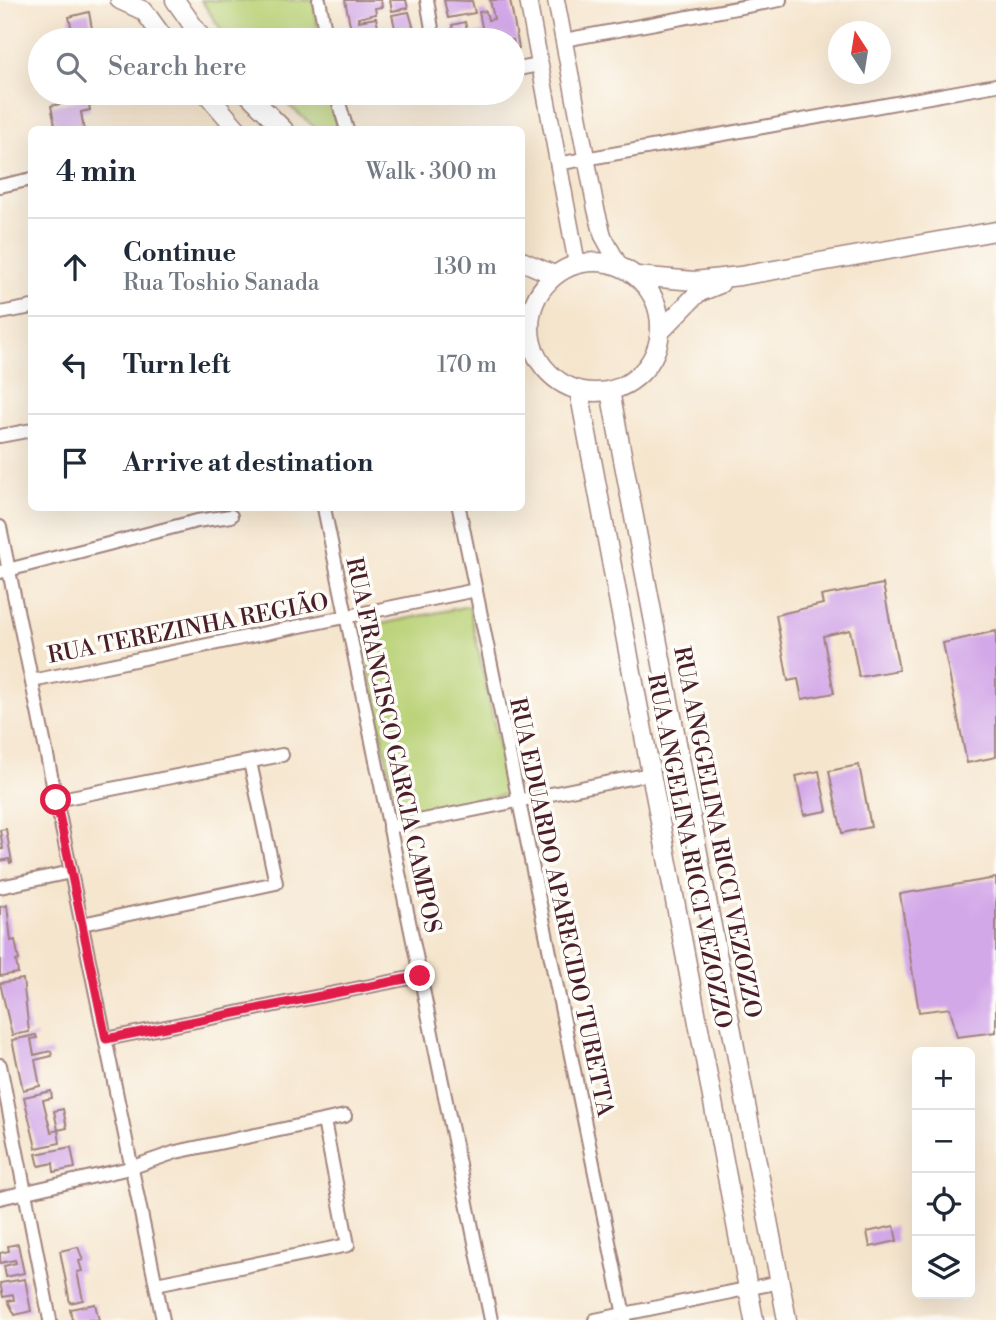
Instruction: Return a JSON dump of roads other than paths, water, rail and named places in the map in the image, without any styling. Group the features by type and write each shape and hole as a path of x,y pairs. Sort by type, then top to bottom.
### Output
{"main road":[{"path":"120,0 144,11 156,28"},
{"path":"175,0 195,28"},
{"path":"216,105 235,126"},
{"path":"259,105 280,126"},
{"path":"637,276 694,281 740,276 996,231"},
{"path":"598,261 618,265 637,276 651,291 659,311 661,331 656,352 645,370 629,383 610,391 579,391 562,384 536,357 530,340 527,301 554,275 577,264 598,261"},
{"path":"525,262 554,275"},
{"path":"661,331 698,293 740,276"},
{"name":"RUA ANGELINA RICCI VEZOZZO","path":"579,391 754,1320"},
{"name":"RUA ANGGELINA RICCI VEZOZZO","path":"610,391 780,1282"},
{"path":"656,807 688,801"},
{"path":"780,1282 787,1320"}],"street":[{"path":"319,0 325,28"},
{"path":"427,0 432,28"},
{"path":"527,0 577,264"},
{"path":"556,0 596,209 604,236 618,265"},
{"path":"564,40 780,0"},
{"path":"525,67 539,65"},
{"path":"557,164 996,85"},
{"path":"339,105 342,123"},
{"path":"0,186 28,180"},
{"path":"0,313 28,308"},
{"path":"0,436 28,431"},
{"path":"195,511 197,522"},
{"name":"RUA FRANCISCO GARCIA CAMPOS","path":"325,511 491,1320"},
{"name":"RUA EDUARDO APARECIDO TURETTA","path":"460,511 625,1317"},
{"path":"4,571 197,522 231,516"},
{"path":"0,527 4,571 32,681 163,1320"},
{"name":"RUA TEREZINHA REGIÃO","path":"32,681 476,590"},
{"path":"56,800 282,755"},
{"path":"82,924 276,883 250,762"},
{"path":"389,827 650,774"},
{"path":"0,887 71,872"},
{"path":"106,1039 420,976"},
{"path":"0,1065 50,1320"},
{"path":"0,1198 130,1168 176,1152 345,1116"},
{"path":"156,1284 348,1245 324,1121"},
{"path":"595,1320 625,1317 780,1282"}]}
